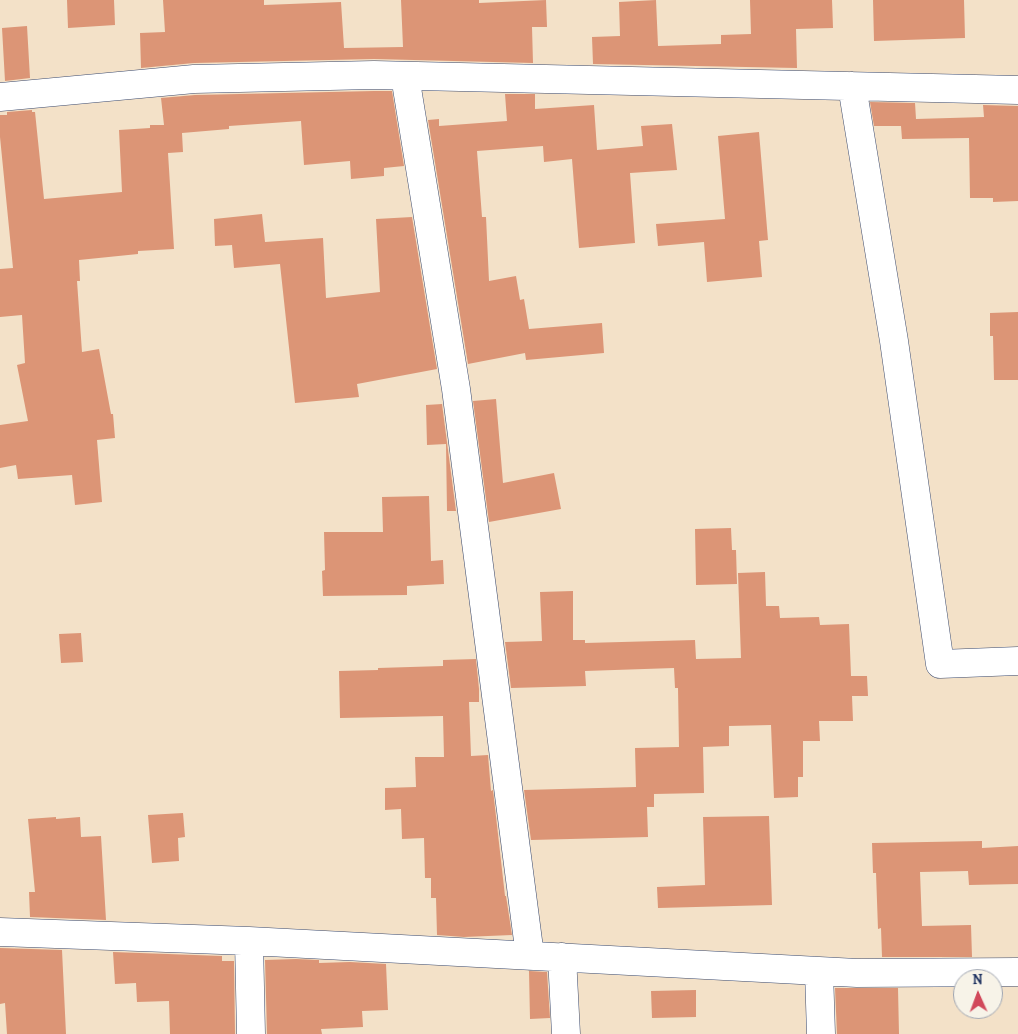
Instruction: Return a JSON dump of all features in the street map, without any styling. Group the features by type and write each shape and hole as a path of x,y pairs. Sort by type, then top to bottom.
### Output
{"street":[{"path":"0,97 194,80 374,75 1018,90"},
{"path":"406,76 456,389 530,956"},
{"path":"852,86 894,341 940,664 1018,661"},
{"path":"0,932 249,941 819,972 1018,972"},
{"path":"249,941 252,1034"},
{"path":"562,957 566,1034"},
{"path":"819,972 821,1034"}],"building":[{"path":"67,0 114,0 115,25 68,28"},
{"path":"163,0 264,0 264,5 341,2 344,48 403,47 401,0 479,0 479,3 546,0 547,27 532,27 533,63 374,59 194,63 141,68 140,33 165,32"},
{"path":"656,0 658,46 721,44 721,35 751,34 750,0 832,0 833,28 796,29 797,68 593,64 592,37 620,36 619,2"},
{"path":"873,0 964,0 965,38 874,41"},
{"path":"27,26 30,78 5,81 2,28"},
{"path":"392,91 404,166 384,168 384,176 351,179 350,161 304,165 301,121 229,126 229,129 182,133 183,152 168,153 174,249 138,251 138,254 79,260 80,281 77,281 82,352 99,349 111,414 113,414 115,438 97,440 102,502 75,505 72,475 18,479 16,465 0,468 0,425 28,421 17,365 25,363 22,315 0,317 0,269 13,268 0,137 0,115 7,115 7,112 32,110 32,112 35,112 44,199 122,192 119,130 150,128 150,125 164,125 161,98 195,95"},
{"path":"505,94 535,94 535,109 594,105 597,150 643,146 641,126 672,124 677,170 630,173 635,243 579,248 572,159 544,162 543,146 477,151 482,217 486,217 489,281 516,276 520,300 524,299 529,329 602,323 604,353 526,360 525,353 468,364 428,120 439,119 439,126 507,121"},
{"path":"870,102 915,103 916,119 984,117 983,105 1018,106 1018,201 993,202 993,198 970,198 969,138 902,139 901,126 874,126"},
{"path":"759,132 768,240 759,241 762,277 707,282 704,242 658,246 656,224 725,219 718,136"},
{"path":"262,214 265,242 323,238 326,298 380,292 376,219 412,217 437,369 357,384 359,397 295,403 280,264 234,268 232,245 215,246 214,219"},
{"path":"1018,312 1018,380 994,380 993,336 990,336 990,313"},
{"path":"496,399 503,483 554,473 561,509 489,522 473,401"},
{"path":"442,404 456,511 447,511 446,444 427,445 426,405"},
{"path":"429,496 431,561 443,560 444,584 407,586 407,595 323,596 322,571 325,570 324,532 383,532 382,497"},
{"path":"731,528 732,550 736,550 737,584 696,585 695,529"},
{"path":"765,572 766,606 779,606 780,618 819,617 820,625 849,624 851,676 867,676 868,696 852,696 853,721 819,721 820,741 803,741 803,777 798,777 798,797 774,798 771,725 729,726 729,746 703,747 704,793 654,794 654,807 647,807 648,837 531,840 524,790 636,787 635,748 679,747 678,688 675,688 674,668 585,671 586,686 511,688 505,642 542,641 540,592 573,591 573,640 585,640 585,643 695,640 696,659 741,658 738,573"},
{"path":"81,633 83,662 61,663 59,634"},
{"path":"476,659 479,702 469,702 471,756 488,755 505,896 512,935 464,937 437,935 436,898 431,898 431,878 425,878 424,838 402,839 401,809 385,810 385,788 416,787 415,757 444,757 443,716 340,718 339,671 443,666 443,660"},
{"path":"183,813 185,837 178,838 179,861 152,863 148,815"},
{"path":"769,816 772,905 658,908 657,887 705,885 703,817"},
{"path":"56,817 56,819 80,817 81,837 101,836 106,920 30,917 29,892 35,892 28,819"},
{"path":"982,841 982,848 1018,846 1018,884 969,885 968,871 920,872 922,926 971,925 972,957 882,957 881,928 878,929 876,873 873,873 872,843"},
{"path":"0,948 62,950 66,1034 7,1034 5,1003 0,1004"},
{"path":"113,952 222,956 222,961 234,961 235,1034 170,1034 169,1001 137,1002 136,983 115,984"},
{"path":"265,960 319,960 319,963 386,964 388,1010 362,1011 363,1027 321,1029 322,1034 267,1034"},
{"path":"529,971 547,972 550,1018 530,1019"},
{"path":"835,988 898,988 899,1034 837,1034"},
{"path":"696,990 696,1017 652,1018 651,991"}]}
